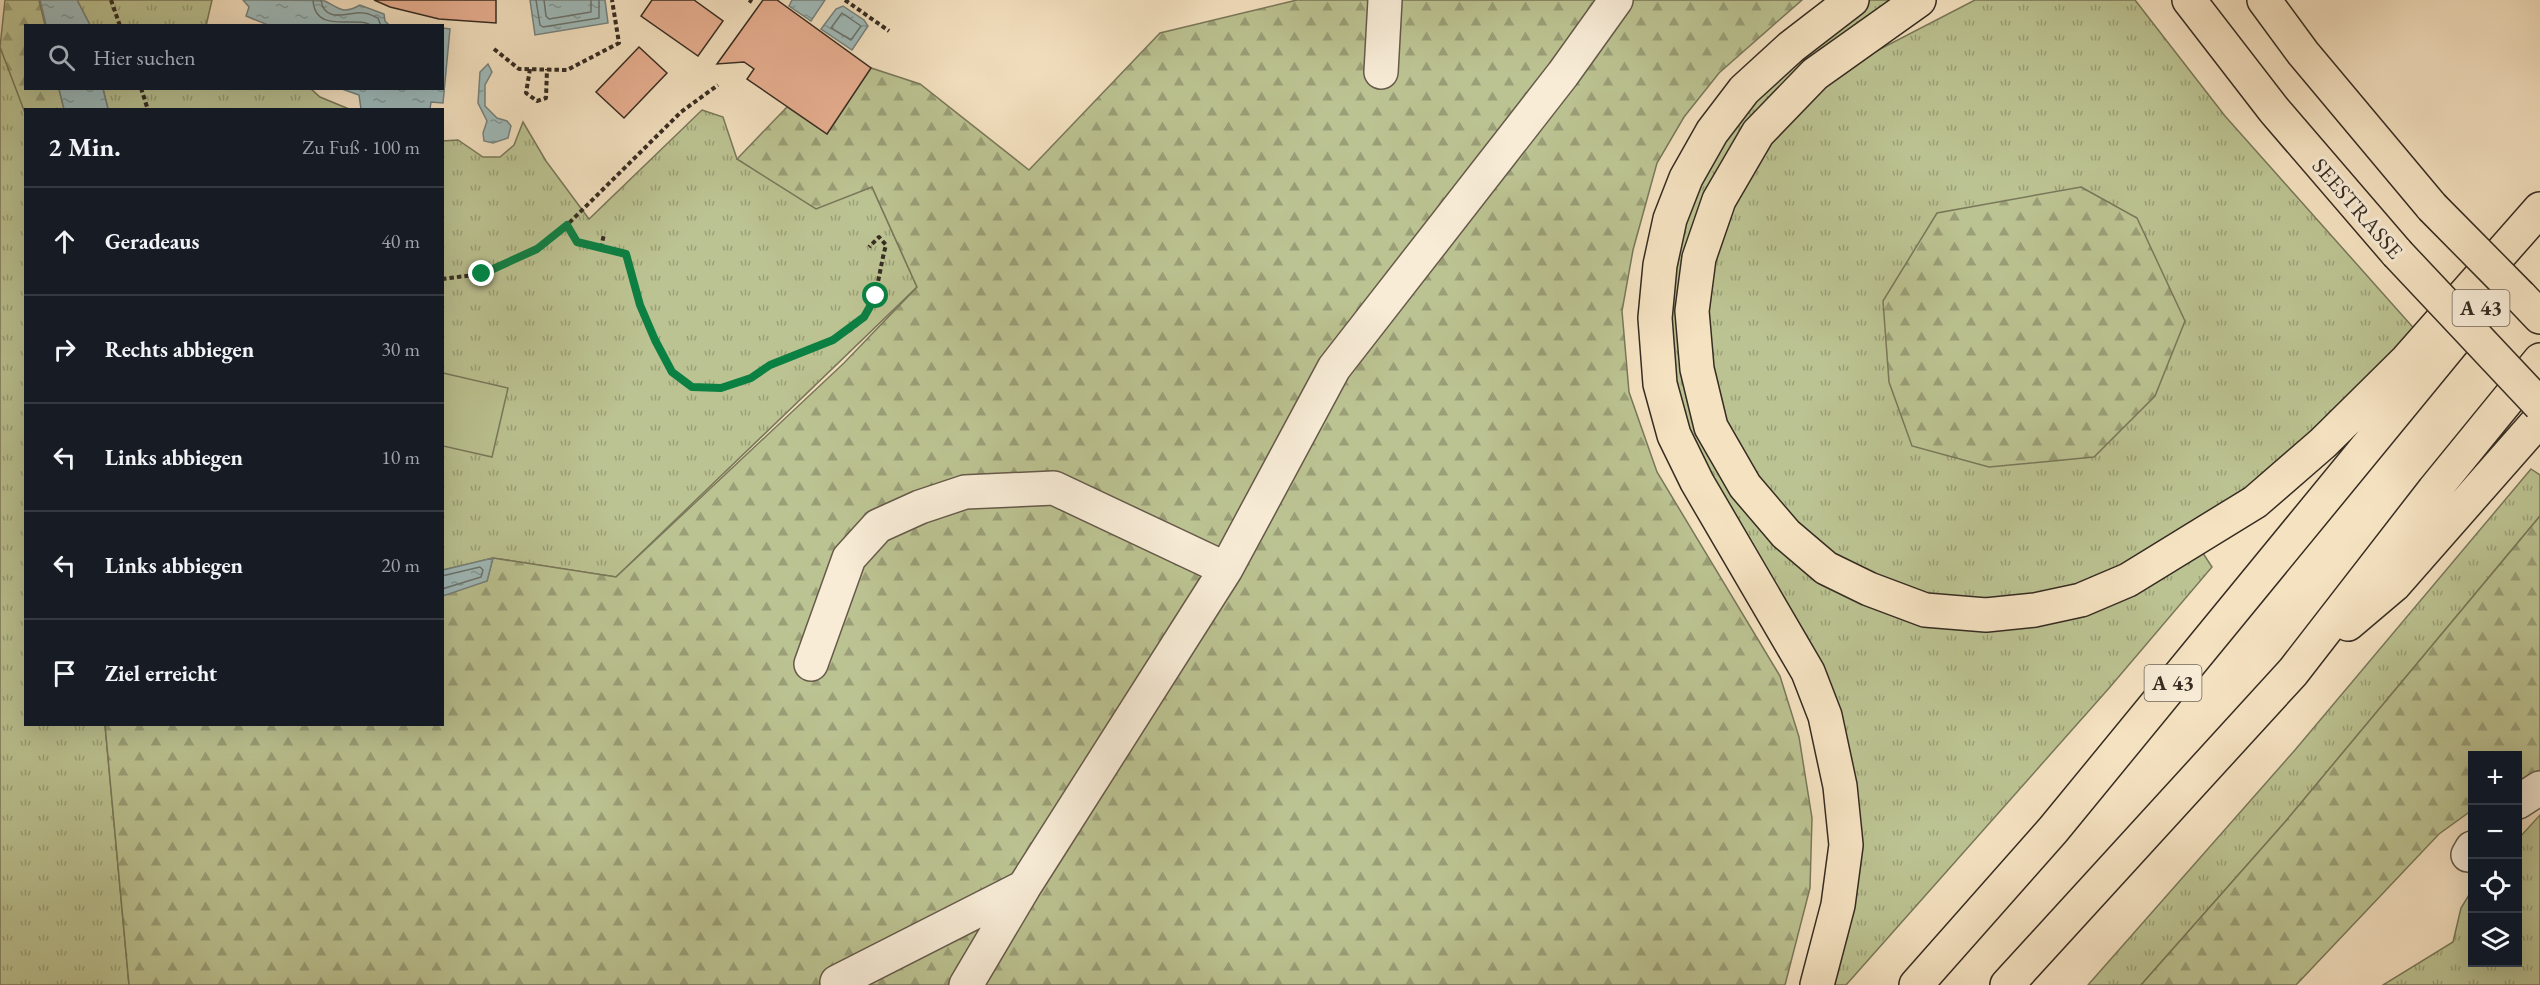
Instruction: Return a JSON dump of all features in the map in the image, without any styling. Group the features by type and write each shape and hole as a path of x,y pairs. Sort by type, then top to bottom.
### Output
{"main road":[{"path":"1817,985 1838,905 1846,844 1840,786 1825,716 1808,672 1697,482 1674,435 1660,384 1655,318 1660,265 1670,219 1686,178 1712,132 1744,90 1791,47 1851,0"},
{"path":"1919,0 1815,74 1758,133 1719,200 1700,258 1692,311 1697,369 1711,427 1745,486 1786,534 1826,568 1869,589 1924,609 1986,615 2035,610 2081,600 2128,580 2255,502 2323,443 2407,360 2540,209"},
{"name":"SEESTRASSE","path":"2189,0 2274,110 2397,253 2540,405"},
{"path":"2264,0 2303,53 2432,207 2540,316"},
{"name":"A 43","path":"1916,985 2053,830 2540,236"},
{"path":"2007,985 2293,672 2434,490 2540,360"},
{"path":"2293,672 2394,585 2540,419"}],"lane":[{"path":"1381,72 1385,0"},
{"path":"966,985 1024,887 1226,569 1334,368 1563,74 1616,0"},
{"path":"811,664 849,558 878,526 920,507 965,492 1054,488 1226,569"},
{"path":"2522,799 2540,788"},
{"path":"837,982 1024,887"}],"path":[{"path":"111,0 119,24"},
{"path":"494,49 519,69 567,70 619,43 612,0"},
{"path":"845,0 889,32"},
{"path":"530,69 526,93 537,101 546,98 547,69"},
{"path":"444,279 482,274 537,249 567,225 681,112 718,85"},
{"path":"142,90 147,108"},
{"path":"567,225 577,242 626,254 640,305 655,340 672,372 692,387 721,388 751,378 770,365 833,340 864,317 876,296 886,245 879,237 869,247"},
{"path":"601,248 604,234"}],"green space":[{"path":"5,0 39,0 45,24 24,24 24,90 59,90 64,108 24,108 24,110 0,47"},
{"path":"77,0 212,0 206,24 89,24"},
{"path":"1297,0 1802,0 1719,73 1684,117 1657,163 1633,250 1622,311 1629,392 1657,472 1780,676 1799,737 1812,818 1810,888 1785,985 129,985 105,726 444,726 444,595 487,581 493,558 616,577 844,363 917,287 872,187 816,209 737,159 787,107 827,134 871,68 920,84 1029,170 1160,33"},
{"path":"1859,0 1916,0 1813,71 1697,259 1710,429 1825,571 1986,618 2197,544 2212,567 2110,687 1846,985 1825,985 1845,785 1679,433 1665,266 1717,134"},
{"path":"1975,0 2135,0 2225,116 2418,333 2312,445 2187,534 2082,589 1958,606 1849,570 1794,526 1726,429 1709,372 1705,300 1728,203 1776,133 1824,78"},
{"path":"0,47 24,108 24,726 105,726 129,985 0,985"},
{"path":"103,90 312,90 320,97 347,108 108,108"},
{"path":"702,110 723,117 737,159 872,187 917,287 616,577 493,558 444,570 444,141 458,140 483,157 500,157 514,145 523,122 546,161 589,219"},
{"path":"2081,187 2137,218 2185,321 2155,396 2094,457 1989,467 1912,446 1889,382 1883,301 1937,213"},
{"path":"444,373 508,388 492,457 444,446"},
{"path":"2531,469 2540,475 2540,516 2285,822 2141,985 2088,985 2295,750"},
{"path":"2540,516 2540,778 2522,785 2522,751 2468,751 2468,813 2439,834 2296,985 2141,985 2285,822"},
{"path":"2540,815 2540,985 2383,985 2453,942 2461,908 2468,897 2468,967 2522,967 2522,835"}],"water":[{"path":"40,0 77,0 89,24 46,24"},
{"path":"243,0 325,1 345,10 360,5 384,14 388,24 266,24 246,16 249,7"},
{"path":"530,0 605,0 608,23 535,35"},
{"path":"792,0 825,0 811,21 789,6"},
{"path":"843,6 864,20 868,26 852,50 821,29 836,9"},
{"path":"444,28 450,29 443,103 431,102 430,108 361,108 359,95 345,90 444,90"},
{"path":"488,64 492,72 485,85 485,106 497,118 507,121 511,126 508,138 493,143 484,141 483,133 487,121 478,103 480,72"},
{"path":"59,90 103,90 108,108 64,108"},
{"path":"493,558 487,581 444,596 444,570"}],"building":[{"path":"374,0 496,0 496,23 439,19 390,7"},
{"path":"652,0 694,0 723,21 698,56 641,16"},
{"path":"763,0 777,0 871,68 827,134 747,79 754,69 744,62 717,64"},
{"path":"639,47 667,73 624,118 596,92"}],"route":[{"path":"482,274 537,249 567,225 577,242 626,254 640,305 655,340 672,372 692,387 721,388 751,378 770,365 833,340 864,317 876,296"}]}
